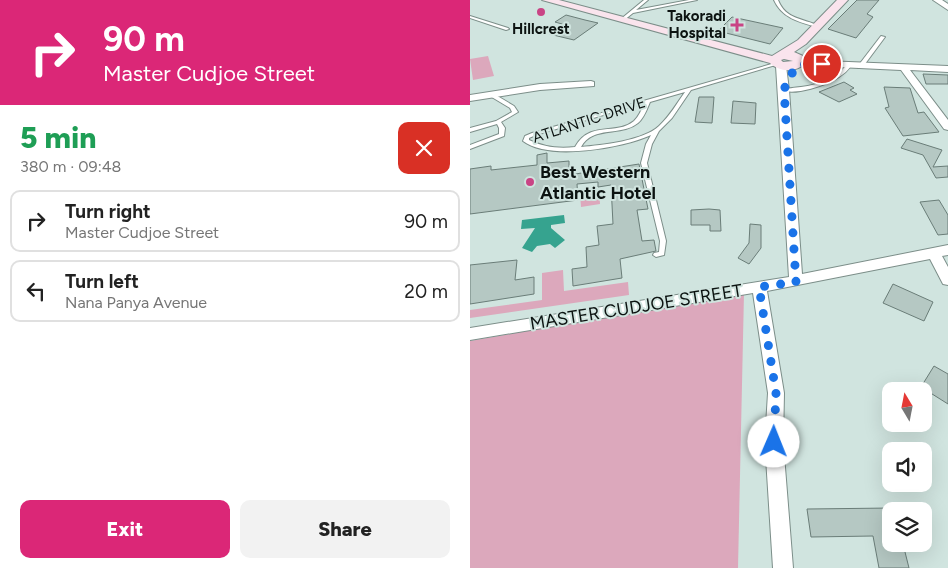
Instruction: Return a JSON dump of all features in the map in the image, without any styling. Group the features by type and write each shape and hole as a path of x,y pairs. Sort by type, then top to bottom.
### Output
{"street":[{"path":"547,0 787,60 860,67 948,69"},
{"path":"796,282 784,90 787,60 842,0"},
{"path":"937,0 948,8"},
{"path":"733,48 758,70"},
{"path":"904,68 948,127"},
{"path":"470,98 540,87 591,84"},
{"name":"MASTER CUDJOE STREET","path":"470,334 796,282 948,250"},
{"path":"933,252 948,280"},
{"path":"759,287 776,393 774,442 783,568"}],"lane":[{"path":"622,20 646,0"},
{"path":"632,12 695,0"},
{"path":"776,0 784,13 817,26"},
{"path":"470,17 507,29"},
{"path":"860,67 883,37"},
{"name":"ATLANTIC DRIVE","path":"689,89 666,122 657,130 644,137 621,144 577,149 542,147 526,141 534,134 787,60"},
{"path":"784,90 808,89 841,74 849,66"},
{"path":"470,130 498,122 513,115 514,110 492,95"},
{"path":"577,149 584,136 634,124 642,115 648,101"},
{"path":"470,147 502,135 502,128 498,122"},
{"path":"656,255 662,253 663,241 644,163 649,144 657,130"}],"shaded area":[{"path":"488,56 494,76 473,80 470,59"},
{"path":"599,190 600,204 581,207 580,193"},
{"path":"564,215 565,223 551,225 551,228 565,240 555,248 550,244 537,246 532,252 522,248 535,228 521,229 522,220"},
{"path":"563,270 564,291 628,282 629,295 470,318 470,310 542,300 542,273"},
{"path":"744,293 738,568 470,568 470,341"}],"building":[{"path":"857,0 879,0 867,14 873,17 856,38 828,29"},
{"path":"566,15 598,23 574,40 549,34 562,24 555,22"},
{"path":"732,17 783,28 770,44 718,31"},
{"path":"923,74 948,75 948,84 926,84"},
{"path":"844,82 854,88 850,90 857,94 839,102 819,92"},
{"path":"884,87 910,88 918,113 924,112 939,132 903,136 885,108 889,107"},
{"path":"699,97 714,97 712,123 695,122"},
{"path":"733,101 756,103 755,124 731,123"},
{"path":"907,139 942,150 933,167 948,166 948,177 936,178 923,155 901,148"},
{"path":"547,153 547,163 569,161 569,175 639,164 648,209 637,210 642,241 654,240 656,251 620,259 622,278 573,286 572,269 587,267 586,247 599,245 597,226 613,224 611,185 598,187 598,182 577,184 578,200 470,214 470,169 491,166 491,170 537,165 537,155"},
{"path":"939,200 948,215 948,234 938,235 920,202"},
{"path":"691,210 720,210 721,231 710,231 710,225 691,225"},
{"path":"750,224 761,225 761,248 749,264 738,258 749,243"},
{"path":"517,260 515,280 534,277 534,294 470,304 470,265"},
{"path":"893,284 933,302 924,321 883,303"},
{"path":"934,366 948,374 948,404 932,394 932,382 924,382"},
{"path":"882,508 882,552 905,552 909,568 879,568 873,536 811,537 807,509"}],"place":[{"name":"Hillcrest","path":"541,12"},
{"name":"Takoradi Hospital","path":"737,25"},
{"name":"Best Western Atlantic Hotel","path":"530,182"}],"route":[{"path":"774,442 776,393 759,287 796,282 784,89 794,66 800,63 822,64"}]}
